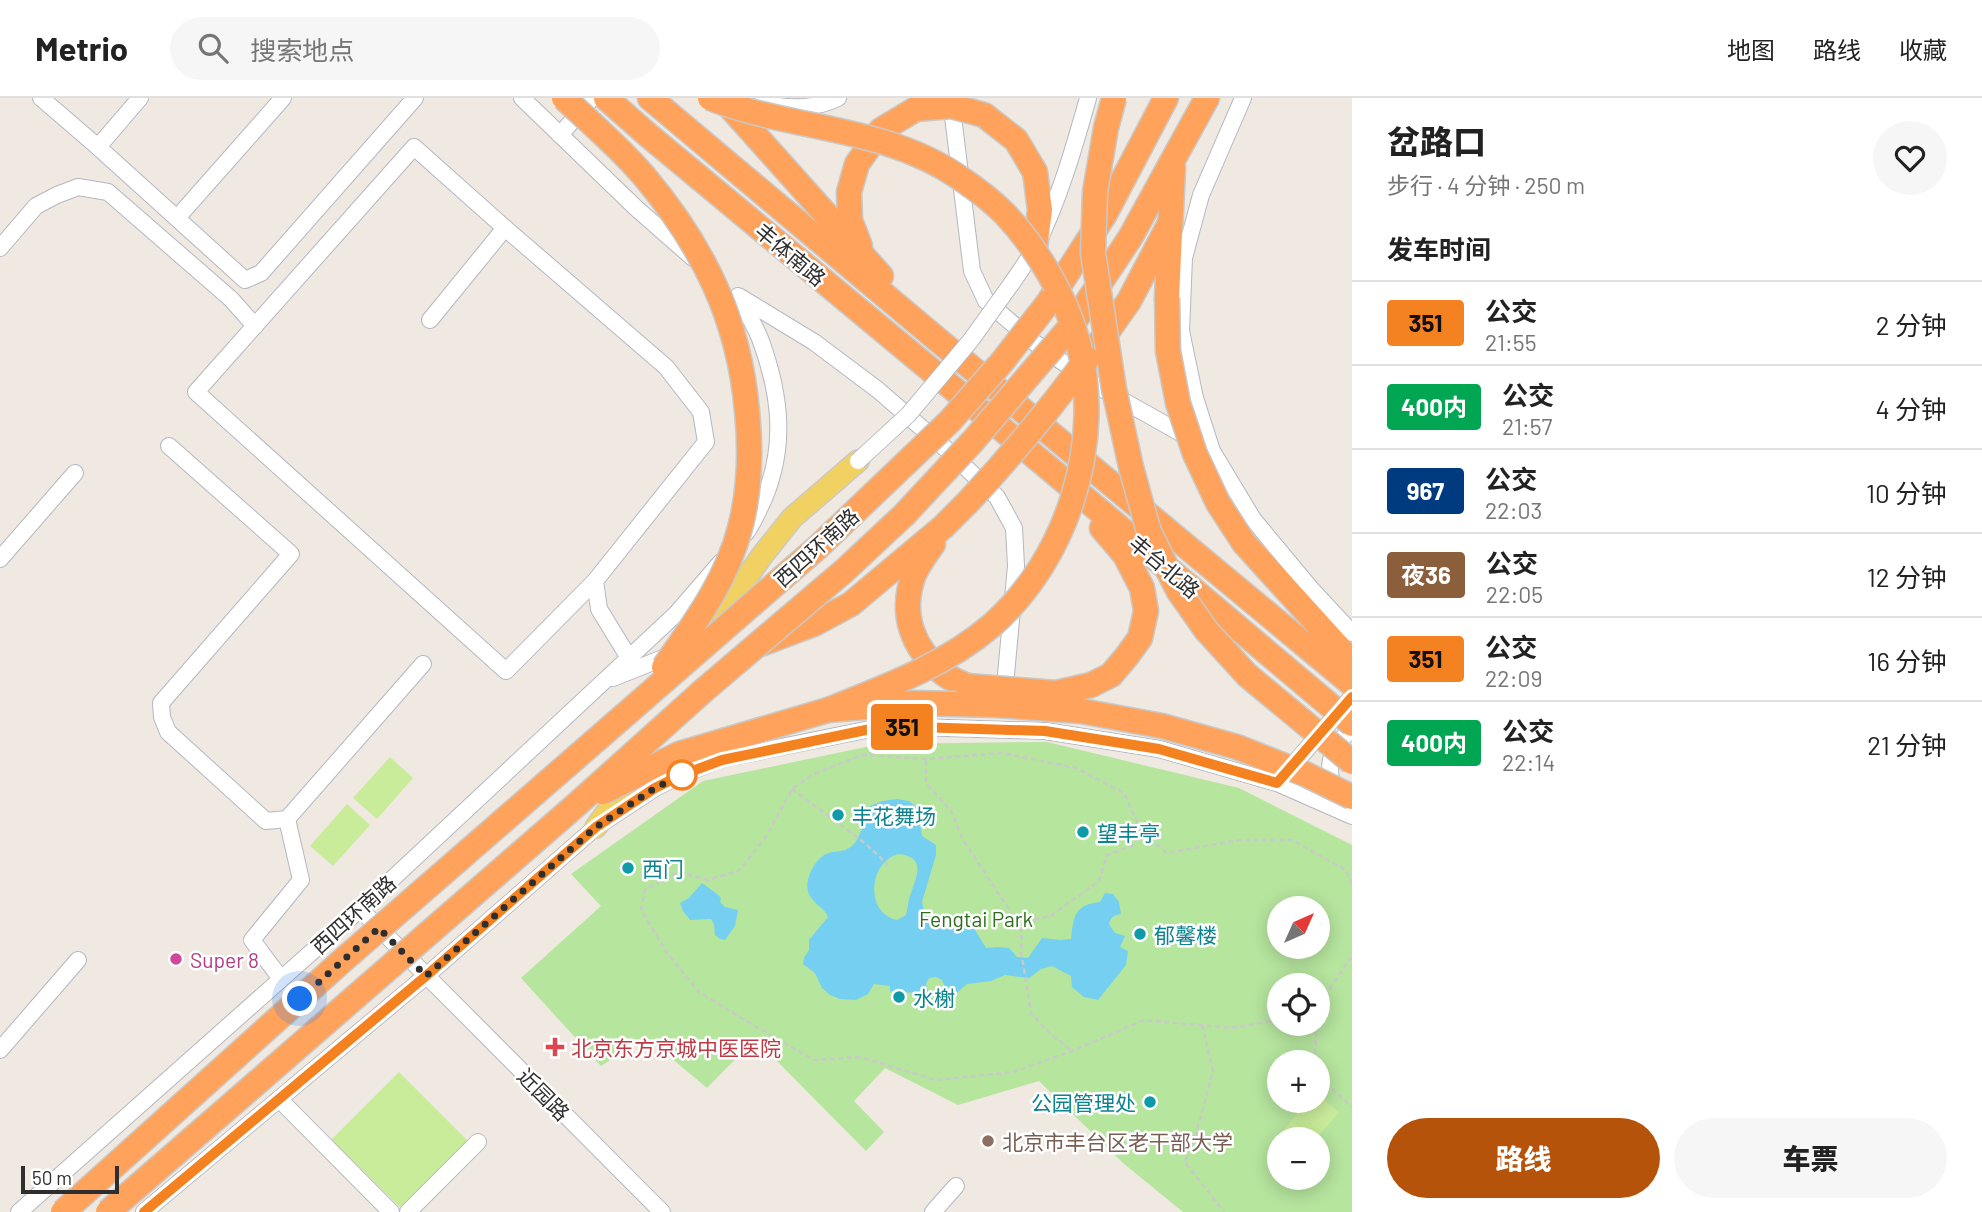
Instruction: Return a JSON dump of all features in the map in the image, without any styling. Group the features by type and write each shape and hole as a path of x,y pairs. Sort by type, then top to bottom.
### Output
{"highway":[{"path":"564,98 643,176 680,225 706,266 724,304 738,354 745,395 750,440 748,489 740,528 729,561 712,595 644,697"},
{"name":"丰体南路","path":"607,98 977,409"},
{"path":"575,806 679,754 828,710 904,679 952,655 992,625 1025,591 1049,553 1069,512 1079,475 1085,434 1085,390 1078,342 1063,302 1040,259 1004,214 958,177 909,150 859,135 767,117 710,98"},
{"path":"722,98 932,335"},
{"path":"1114,98 1095,192 1093,253 1114,389 1149,532 1178,590 1206,630 1247,675 1352,762"},
{"name":"西四环南路","path":"61,1212 342,961 818,547 950,421 1002,362 1048,303 1105,214 1166,98"},
{"name":"西四环南路","path":"110,1212 703,691 844,571 904,515 973,441 1072,325 1130,238 1207,98"},
{"name":"丰体南路","path":"658,105 998,390"},
{"path":"864,256 850,220 849,192 857,164 881,130 916,109 951,106 984,115 1016,140 1035,172 1040,210 1035,248"},
{"path":"1174,160 1167,298 1168,351 1178,403 1195,454 1218,503 1310,634 1352,662"},
{"path":"763,643 816,623 851,604 943,527 969,501 1037,425 1098,345 1129,301 1170,223"},
{"name":"丰台北路","path":"998,390 1310,634 1352,684"},
{"name":"丰台北路","path":"977,409 1352,725"},
{"path":"943,527 913,576 907,606 911,631 921,652 945,675 967,686 1056,693 1091,685 1111,675 1140,638 1146,611 1143,588 1125,555 1056,474"},
{"path":"828,710 913,702 996,705 1081,711 1162,726 1237,747 1305,774 1349,808"}],"main road":[{"name":"西四环南路","path":"61,1212 701,643 761,557 792,518 858,461"},
{"name":"西四环南路","path":"110,1212 763,643"},
{"path":"596,827 676,717"}],"street":[{"path":"41,98 245,280 261,273 415,98"},
{"path":"98,147 140,98"},
{"path":"177,218 283,98"},
{"path":"523,98 636,208 738,296 814,342 878,390 997,497 1014,528 1016,566 1001,730"},
{"path":"561,135 592,98"},
{"path":"741,98 802,109 838,98"},
{"path":"951,98 972,271 986,301 1035,343 1099,387 1212,451"},
{"name":"西四环南路","path":"858,461 908,415 971,341 1035,248 1073,152 1088,98"},
{"path":"1243,98 1202,195 1184,258 1181,331 1195,398 1212,451 1253,519 1352,633"},
{"path":"414,147 666,366 701,412 706,442 594,581 506,671 196,392 255,326 414,147"},
{"path":"0,248 36,206 57,195 78,187 108,192 231,299 255,326"},
{"path":"430,320 505,228"},
{"path":"604,682 677,614 751,526 769,486 779,445 778,398 762,342 738,296"},
{"path":"169,446 291,554 161,703 162,717 168,732 266,821 287,819 423,664"},
{"path":"0,559 75,473"},
{"path":"594,581 599,609 629,658"},
{"name":"西四环南路","path":"19,1212 360,909 604,682 701,643"},
{"path":"1277,783 1352,697"},
{"path":"1349,808 1335,797 1330,779 1330,765 1332,752 1352,725"},
{"path":"144,1212 426,976 596,827 655,788 722,760 885,726 1045,731 1159,749 1277,783 1349,808"},
{"path":"281,979 252,940 301,880 287,819"},
{"name":"近园路","path":"360,909 662,1212"},
{"path":"0,1050 78,960"},
{"path":"279,1099 391,1212"},
{"path":"408,1212 478,1142"},
{"path":"933,1212 956,1186"}],"path":[{"path":"1267,1022 1230,1028 1144,1020 1072,1051 1013,1072 936,1080 860,1057 814,1060 699,992 667,953 641,910 645,890 678,872 708,880 740,870 767,835 792,789 814,774 863,755 926,758 1002,753 1076,768 1124,793 1141,831 1167,853 1239,840 1292,840 1346,870 1352,884"},
{"path":"926,758 926,783 952,812 962,838 1022,933 1021,950 1031,1013 1047,1031 1072,1051"},
{"path":"792,789 866,844 888,865"},
{"path":"1017,925 1052,915 1099,881 1107,855 1133,845 1141,831"},
{"path":"1330,988 1352,956"},
{"path":"1202,1025 1213,1071 1196,1134 1185,1162 1224,1212"},
{"path":"1330,1088 1352,1107"}],"green space":[{"name":"Fengtai Park","path":"1047,742 1239,788 1352,845 1352,1212 1183,1212 1123,1163 1039,1081 958,1105 885,1068 854,1101 884,1132 866,1151 755,1039 707,1088 646,1037 601,1066 521,978 601,906 571,874 703,781 880,744"},
{"path":"390,757 413,778 377,819 353,798"},
{"path":"347,804 370,825 333,866 310,846"},
{"path":"399,1072 469,1142 402,1209 331,1140"},
{"path":"1330,1105 1339,1112 1326,1127 1286,1127 1297,1113 1330,1113"}],"water":[{"path":"883,801 909,801 918,808 922,836 936,845 936,855 922,902 929,919 940,925 969,920 986,948 1009,948 1017,957 1028,958 1042,938 1071,939 1075,918 1080,909 1100,902 1105,893 1113,894 1119,902 1121,914 1113,917 1109,924 1115,933 1125,936 1120,947 1128,951 1126,965 1098,1000 1084,997 1072,987 1071,976 1052,966 1041,969 1029,978 1005,975 991,981 967,984 952,997 944,994 942,980 929,978 926,984 929,1000 920,1002 916,993 890,991 890,986 874,984 868,994 856,1000 830,995 822,988 815,973 803,964 809,950 809,940 828,917 810,896 808,879 814,866 826,854 852,846 861,833 870,806","holes":["899,854 908,856 916,863 917,874 906,915 897,920 886,915 879,907 874,886 877,875 889,858"]},
{"path":"702,883 721,898 720,902 725,907 738,910 735,926 725,940 715,935 711,919 690,920 683,911 680,903 689,898"}],"bus line":[{"name":"351","path":"144,1212 426,976 596,827 655,788 679,776 722,760 885,726 1045,731 1159,749 1277,783 1352,697"}],"place":[{"name":"丰花舞场","path":"838,815"},
{"name":"望丰亭","path":"1083,832"},
{"name":"西门","path":"628,868"},
{"name":"郁馨楼","path":"1140,934"},
{"name":"Super 8","path":"176,959"},
{"name":"水榭","path":"899,997"},
{"name":"北京东方京城中医医院","path":"555,1047"},
{"name":"公园管理处","path":"1150,1102"},
{"name":"北京市丰台区老干部大学","path":"988,1141"}],"route":[{"path":"300,999 379,928 426,976 596,827 655,788 682,775"}]}
